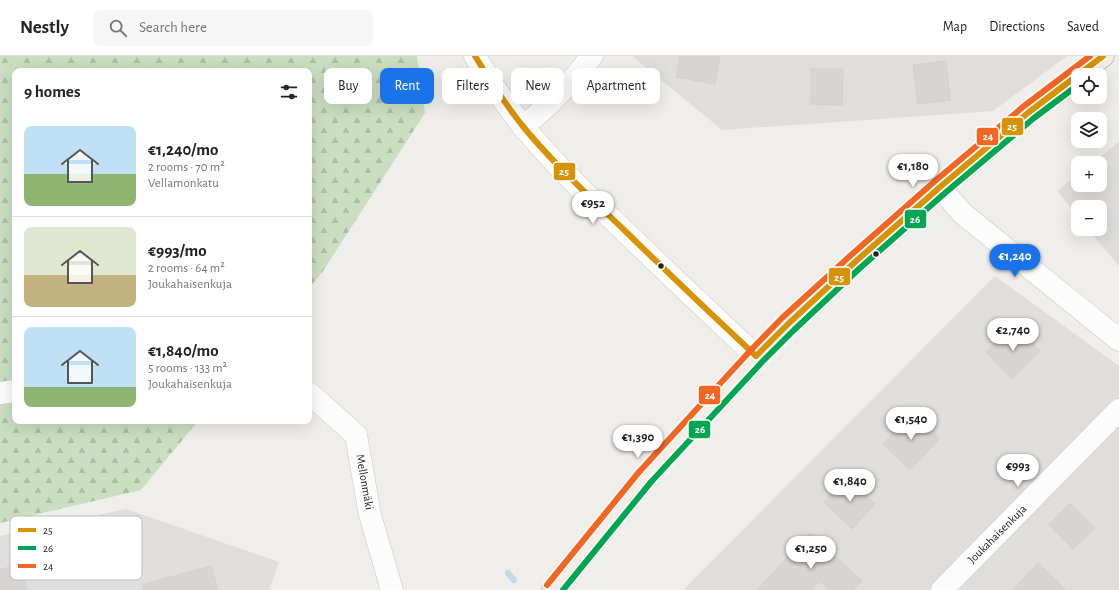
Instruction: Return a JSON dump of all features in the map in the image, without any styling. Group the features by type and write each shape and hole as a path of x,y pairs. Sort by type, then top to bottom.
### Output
{"main road":[{"path":"554,590 645,477 756,356 788,324 940,187 1029,112 1103,56"}],"street":[{"path":"475,56 484,73 502,99 538,144 643,250 756,356"},
{"path":"524,127 575,77 592,56"},
{"path":"940,187 962,213 1119,340"},
{"path":"0,393 12,391"},
{"name":"Mellonmäki","path":"312,396 356,435 370,515 392,590"},
{"name":"Joukahaisenkuja","path":"942,590 1119,410"}],"shaded area":[{"path":"632,56 1067,56 993,111 722,130 660,79 660,68 647,68"},
{"path":"1119,142 1119,266 1094,236 1107,236 1107,200 1071,200 1071,208 1057,191 1071,180 1071,192 1107,192 1107,156 1101,156"},
{"path":"995,276 1119,366 1119,590 683,590"},
{"path":"126,509 279,562 269,590 0,590 0,536 10,534 10,580 142,580 142,516 93,516"}],"green space":[{"path":"0,56 417,56 419,68 380,68 380,104 424,104 425,113 323,271 312,284 312,68 12,68 12,424 196,424 141,490 30,516 10,516 10,521 0,523"}],"building":[{"path":"680,56 720,56 715,84 676,77"},
{"path":"946,61 950,100 918,104 913,65"},
{"path":"811,69 843,69 842,105 811,104"},
{"path":"1014,325 1040,351 1012,379 986,352"},
{"path":"913,413 940,438 910,470 883,444"},
{"path":"847,478 875,504 852,529 824,502"},
{"path":"1070,503 1095,528 1073,549 1049,525"},
{"path":"810,533 862,581 853,590 830,590 819,581 811,590 757,590"},
{"path":"1038,563 1066,590 1013,590"},
{"path":"211,566 218,590 143,590 142,585"},
{"path":"10,567 10,580 24,580 27,590 0,590 0,570"}],"waterway":[{"path":"508,573 514,580"}],"transit line":[{"name":"25","path":"475,56 515,116 544,151 756,356"},
{"name":"24","path":"547,585 639,472 782,318 935,181 1024,106 1090,56"},
{"name":"25","path":"756,356 855,262 940,187 1029,112 1103,56"},
{"name":"26","path":"563,590 651,482 762,362 794,330 860,268 945,193 1034,118 1071,90"}]}
